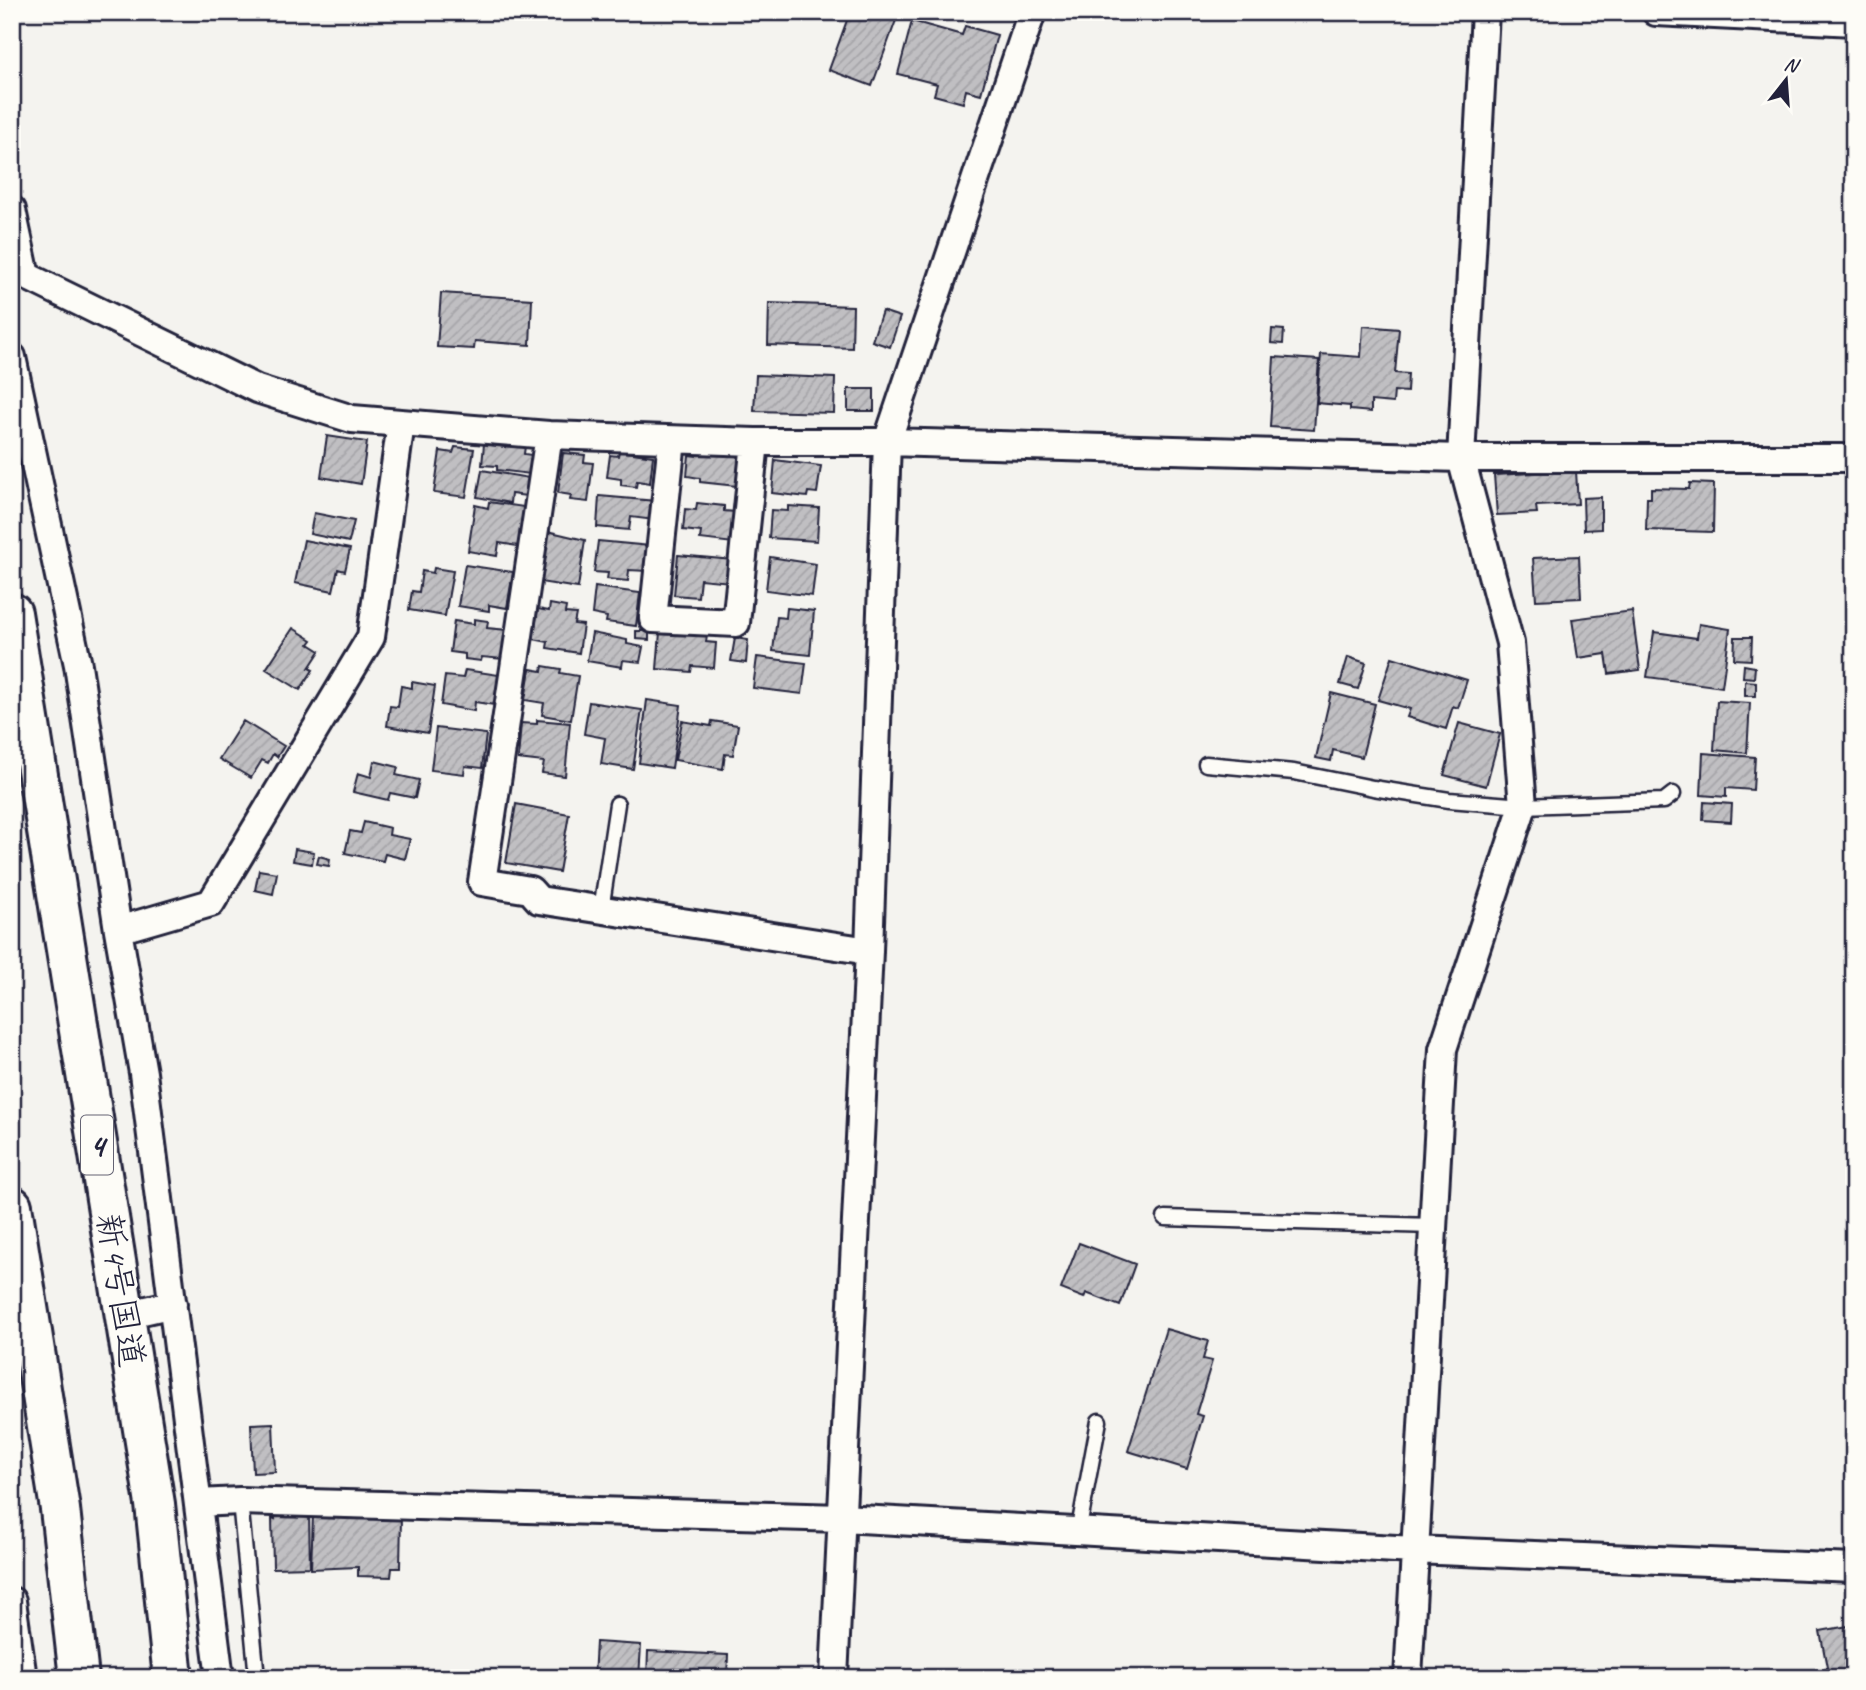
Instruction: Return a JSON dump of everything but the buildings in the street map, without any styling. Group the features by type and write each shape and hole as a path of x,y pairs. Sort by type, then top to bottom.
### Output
{"highway":[{"name":"新4号国道","path":"12,614 155,1504 173,1678"},
{"path":"12,1206 60,1509 79,1678"}],"street":[{"path":"834,1678 869,951 887,442 1032,12"},
{"path":"1408,1678 1443,1049 1523,806 1510,643 1461,458 1485,12"},
{"path":"1656,12 1854,22"},
{"path":"12,210 19,272 257,389 352,419 549,435 672,440 887,442 1461,458 1854,458"},
{"path":"12,357 78,665 118,930 144,1073 220,1678"},
{"path":"118,930 211,903 371,638 401,423"},
{"path":"549,435 482,882 530,890 539,901 869,951"},
{"path":"672,440 653,619 736,623 755,442"},
{"path":"125,1315 173,1304"},
{"path":"198,1503 240,1500 842,1518 1414,1550 1854,1568"},
{"path":"12,1601 23,1678"}],"lane":[{"path":"1206,764 1294,772 1449,800 1523,806 1664,802 1673,794"},
{"path":"601,910 617,804"},
{"path":"1165,1218 1433,1226"},
{"path":"1078,1533 1099,1421"},
{"path":"240,1500 257,1678"}]}
